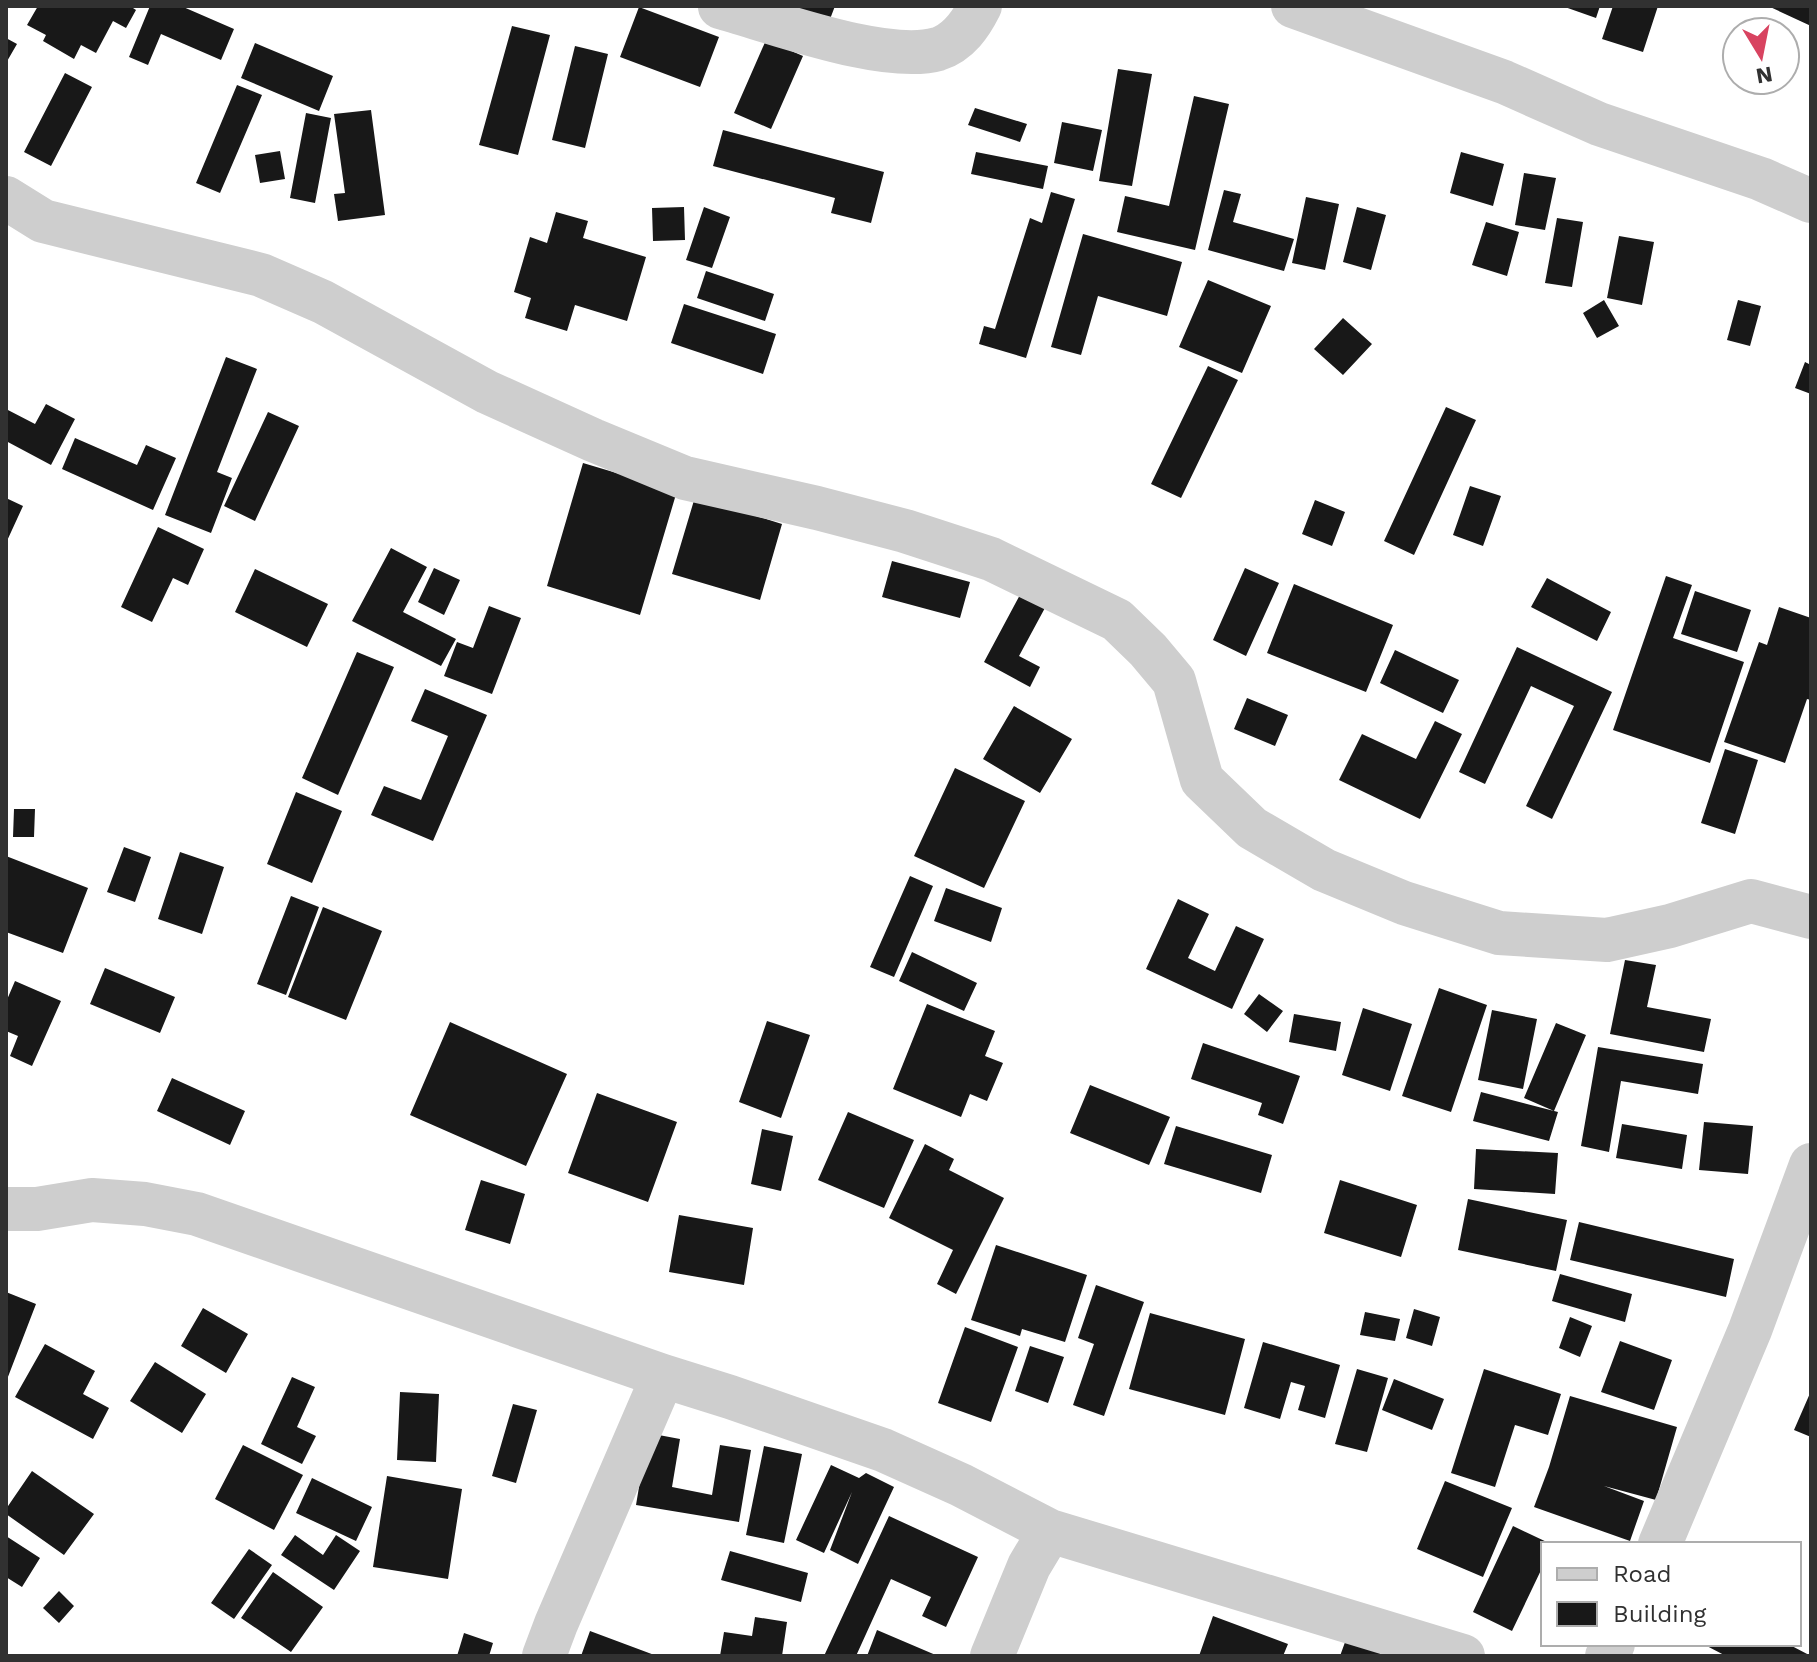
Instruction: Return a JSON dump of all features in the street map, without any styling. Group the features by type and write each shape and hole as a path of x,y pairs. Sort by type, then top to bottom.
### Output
{"street":[{"path":"720,7 859,46 910,54 941,48 968,30 980,6"},
{"path":"1293,6 1504,82 1599,124 1761,179 1811,201"},
{"path":"6,198 43,221 56,225 261,275 323,302 487,392 685,478 905,531 991,559 1117,620 1174,681 1202,780 1252,828 1324,870 1404,903 1499,933 1607,940 1670,926 1751,901 1811,917"},
{"path":"1661,1542 1750,1330 1811,1165"},
{"path":"6,1209 37,1209 92,1200 145,1204 197,1214 883,1450 961,1485 1050,1531 1463,1656"},
{"path":"544,1656 663,1376"},
{"path":"992,1656 1029,1566 1050,1531"}],"building":[{"path":"38,6 130,6 136,10 126,28 113,21 96,53 81,45 74,59 43,41 46,35 27,25"},
{"path":"150,6 181,6 234,29 221,60 161,34 148,65 129,57"},
{"path":"771,6 835,6 827,27"},
{"path":"1562,6 1600,6 1596,18"},
{"path":"1613,6 1658,6 1643,52 1602,39"},
{"path":"1768,6 1811,6 1811,26 1801,21 1801,16 1790,16"},
{"path":"639,7 719,37 700,87 620,57"},
{"path":"512,26 550,35 518,155 479,145"},
{"path":"6,38 17,44 6,63"},
{"path":"766,40 803,56 771,129 734,113"},
{"path":"255,43 333,76 319,111 241,78"},
{"path":"575,46 608,54 585,148 552,140"},
{"path":"1118,69 1152,74 1132,186 1099,181"},
{"path":"65,73 92,87 51,166 24,152"},
{"path":"237,85 262,95 220,193 196,183"},
{"path":"1194,96 1229,104 1195,250 1117,232 1125,196 1169,206"},
{"path":"975,108 1027,124 1020,142 968,125"},
{"path":"371,110 385,215 338,221 334,194 345,193 334,114"},
{"path":"306,113 331,118 315,203 290,198"},
{"path":"1062,122 1102,130 1093,171 1054,163"},
{"path":"723,130 884,172 871,223 831,213 835,198 713,166"},
{"path":"280,151 285,179 260,183 255,155"},
{"path":"976,152 1048,166 1043,189 971,174"},
{"path":"1461,152 1504,164 1493,206 1450,193"},
{"path":"1524,173 1556,178 1545,230 1515,225"},
{"path":"1224,190 1241,194 1233,222 1294,239 1284,271 1208,250"},
{"path":"1051,192 1075,199 1026,358 979,344 984,326 995,329 1030,218 1042,223"},
{"path":"1306,197 1339,204 1325,270 1292,263"},
{"path":"684,207 685,240 653,241 652,208"},
{"path":"704,207 730,217 712,268 686,260"},
{"path":"1357,207 1386,215 1371,270 1343,262"},
{"path":"556,212 588,221 583,238 646,257 627,321 575,305 567,331 525,318 531,298 514,292 530,237 547,243"},
{"path":"1557,218 1583,222 1572,287 1545,283"},
{"path":"1486,222 1519,232 1507,276 1472,265"},
{"path":"1083,234 1182,262 1167,316 1098,296 1081,355 1051,347"},
{"path":"1619,236 1654,242 1642,305 1607,298"},
{"path":"706,271 774,294 765,321 697,298"},
{"path":"1208,280 1271,306 1242,373 1179,347"},
{"path":"1604,300 1619,326 1597,338 1583,313"},
{"path":"1738,300 1761,306 1750,346 1727,340"},
{"path":"684,304 776,334 763,374 671,343"},
{"path":"1343,318 1372,344 1343,375 1314,349"},
{"path":"226,357 257,369 217,472 232,478 211,533 165,515"},
{"path":"1805,362 1811,365 1811,394 1795,388"},
{"path":"1208,366 1238,380 1181,498 1151,484"},
{"path":"46,404 75,419 51,465 6,441 6,409 35,424"},
{"path":"1446,407 1476,420 1414,555 1384,541"},
{"path":"268,412 299,426 255,521 224,506"},
{"path":"75,438 137,465 146,445 176,458 153,510 62,469"},
{"path":"583,463 677,491 640,615 547,586"},
{"path":"1470,486 1501,496 1483,546 1453,535"},
{"path":"695,497 782,524 760,600 672,574"},
{"path":"6,498 23,506 6,543"},
{"path":"1315,500 1345,512 1332,546 1302,534"},
{"path":"158,527 204,549 188,585 173,578 152,622 121,607"},
{"path":"391,548 427,567 403,612 456,639 441,666 352,621"},
{"path":"892,561 970,582 960,618 882,597"},
{"path":"434,568 460,580 444,615 418,602"},
{"path":"1245,568 1279,583 1246,656 1213,640"},
{"path":"255,569 328,604 307,647 235,612"},
{"path":"1666,576 1692,585 1673,638 1744,662 1710,763 1613,730"},
{"path":"1547,578 1611,612 1597,641 1531,607"},
{"path":"1294,584 1393,625 1366,692 1267,653"},
{"path":"1695,591 1751,610 1737,652 1681,634"},
{"path":"1021,593 1046,606 1019,656 1040,667 1030,687 984,662"},
{"path":"489,606 521,618 492,694 444,676 457,642 473,648"},
{"path":"1779,607 1811,618 1811,700 1807,699 1785,763 1724,742 1759,642 1767,645"},
{"path":"1517,647 1612,692 1552,819 1526,806 1574,706 1531,686 1485,784 1459,772"},
{"path":"1395,650 1459,680 1443,713 1380,683"},
{"path":"357,652 394,667 338,795 302,778"},
{"path":"425,689 487,715 433,841 371,815 384,786 421,800 448,736 411,721"},
{"path":"1247,698 1288,715 1275,746 1234,729"},
{"path":"1014,706 1072,739 1040,793 983,759"},
{"path":"1435,721 1462,734 1420,819 1339,780 1362,734 1416,759"},
{"path":"1725,749 1758,760 1735,834 1701,823"},
{"path":"955,768 1025,801 984,888 914,856"},
{"path":"296,792 342,811 312,883 267,864"},
{"path":"14,809 35,809 34,837 13,837"},
{"path":"124,847 151,857 135,902 107,892"},
{"path":"180,852 224,867 202,934 158,919"},
{"path":"6,856 88,888 63,953 6,932"},
{"path":"910,876 933,886 894,977 870,967"},
{"path":"946,888 1002,908 991,942 934,921"},
{"path":"291,896 319,907 286,995 257,984"},
{"path":"1178,899 1209,914 1188,958 1215,971 1236,926 1264,939 1232,1009 1146,969"},
{"path":"323,907 382,931 346,1020 288,997"},
{"path":"912,952 977,983 964,1011 899,981"},
{"path":"1625,960 1656,965 1647,1007 1711,1019 1704,1052 1610,1034"},
{"path":"105,968 175,997 160,1033 90,1004"},
{"path":"15,981 61,1001 32,1066 10,1056 18,1036 6,1031 6,1002"},
{"path":"1439,988 1487,1005 1451,1112 1402,1096"},
{"path":"1259,994 1283,1011 1267,1032 1244,1014"},
{"path":"927,1004 995,1031 985,1056 1003,1063 987,1101 970,1094 961,1117 893,1089"},
{"path":"1363,1008 1412,1024 1390,1091 1342,1075"},
{"path":"1492,1010 1537,1019 1523,1089 1478,1080"},
{"path":"1294,1014 1341,1022 1336,1051 1289,1042"},
{"path":"767,1021 810,1035 781,1118 739,1102"},
{"path":"450,1022 567,1074 526,1166 410,1115"},
{"path":"1556,1023 1586,1035 1554,1111 1524,1098"},
{"path":"1203,1043 1300,1076 1283,1124 1258,1115 1262,1103 1191,1079"},
{"path":"1598,1047 1703,1064 1698,1094 1621,1081 1609,1152 1581,1146"},
{"path":"172,1078 245,1111 230,1145 157,1111"},
{"path":"1090,1085 1170,1117 1149,1165 1070,1133"},
{"path":"1481,1092 1558,1112 1549,1141 1473,1121"},
{"path":"597,1093 677,1122 648,1202 568,1173"},
{"path":"848,1112 914,1140 884,1208 818,1180"},
{"path":"1704,1122 1753,1126 1748,1174 1699,1170"},
{"path":"1622,1124 1687,1135 1682,1169 1616,1158"},
{"path":"1176,1126 1272,1155 1261,1193 1164,1164"},
{"path":"762,1129 793,1136 781,1191 751,1184"},
{"path":"925,1144 954,1159 949,1170 1004,1198 956,1294 937,1284 953,1250 889,1218"},
{"path":"1476,1149 1558,1153 1555,1194 1474,1189"},
{"path":"481,1180 525,1194 510,1244 465,1230"},
{"path":"1340,1180 1417,1205 1401,1257 1324,1233"},
{"path":"1468,1199 1567,1220 1556,1271 1458,1250"},
{"path":"679,1215 753,1228 744,1285 669,1272"},
{"path":"1579,1222 1734,1259 1726,1297 1570,1260"},
{"path":"996,1245 1087,1275 1065,1342 1022,1329 1020,1336 971,1320"},
{"path":"1560,1274 1632,1294 1625,1322 1552,1301"},
{"path":"1096,1285 1144,1302 1104,1416 1073,1405 1094,1344 1078,1338"},
{"path":"6,1292 36,1304 6,1382"},
{"path":"203,1308 248,1334 226,1373 181,1346"},
{"path":"1414,1309 1440,1317 1432,1346 1406,1338"},
{"path":"1365,1312 1400,1319 1395,1341 1360,1335"},
{"path":"1150,1313 1245,1339 1225,1415 1129,1389"},
{"path":"1570,1317 1592,1326 1580,1357 1559,1348"},
{"path":"965,1327 1018,1347 991,1422 938,1403"},
{"path":"1620,1341 1672,1360 1654,1410 1601,1392"},
{"path":"1263,1342 1340,1365 1325,1418 1298,1410 1305,1386 1291,1382 1280,1419 1244,1408"},
{"path":"45,1344 95,1371 83,1394 109,1408 93,1439 15,1397"},
{"path":"1030,1346 1064,1357 1048,1403 1015,1391"},
{"path":"155,1362 206,1394 182,1433 130,1401"},
{"path":"1357,1369 1388,1378 1367,1452 1335,1444"},
{"path":"1484,1369 1561,1394 1548,1435 1515,1425 1495,1487 1451,1473"},
{"path":"292,1377 315,1387 297,1427 316,1436 302,1464 261,1444"},
{"path":"1394,1379 1444,1399 1432,1430 1382,1410"},
{"path":"1811,1391 1811,1437 1794,1430"},
{"path":"400,1392 439,1394 436,1462 397,1460"},
{"path":"1570,1396 1677,1427 1656,1500 1604,1486 1644,1501 1630,1541 1534,1507"},
{"path":"513,1404 537,1410 516,1483 492,1476"},
{"path":"648,1433 680,1439 672,1487 712,1495 720,1445 751,1450 739,1522 636,1505"},
{"path":"243,1445 303,1475 274,1530 215,1499"},
{"path":"764,1446 802,1454 784,1543 746,1535"},
{"path":"831,1465 859,1478 866,1473 894,1487 858,1564 830,1550 852,1492 824,1553 796,1540"},
{"path":"32,1471 94,1514 64,1555 6,1514 6,1509"},
{"path":"387,1476 462,1489 448,1579 373,1567"},
{"path":"312,1478 372,1507 356,1541 296,1513"},
{"path":"1445,1481 1512,1508 1483,1577 1417,1549"},
{"path":"889,1516 978,1557 946,1627 922,1616 931,1597 891,1579 856,1656 824,1656"},
{"path":"1513,1526 1547,1542 1541,1542 1541,1570 1512,1631 1473,1612"},
{"path":"295,1535 323,1555 336,1535 360,1551 334,1590 281,1555"},
{"path":"6,1536 40,1558 22,1587 6,1577"},
{"path":"249,1549 272,1565 234,1619 211,1603"},
{"path":"730,1551 808,1573 801,1602 721,1580"},
{"path":"273,1572 323,1607 291,1652 241,1618"},
{"path":"59,1591 74,1606 59,1623 43,1608"},
{"path":"1213,1616 1288,1644 1283,1656 1199,1656"},
{"path":"755,1617 787,1622 782,1656 720,1656 724,1632 752,1636"},
{"path":"877,1630 938,1656 867,1656"},
{"path":"590,1631 657,1656 581,1656"},
{"path":"464,1633 493,1643 489,1656 457,1656"},
{"path":"1348,1634 1406,1656 1340,1656"},
{"path":"1707,1646 1792,1646 1811,1656 1726,1656"}]}
